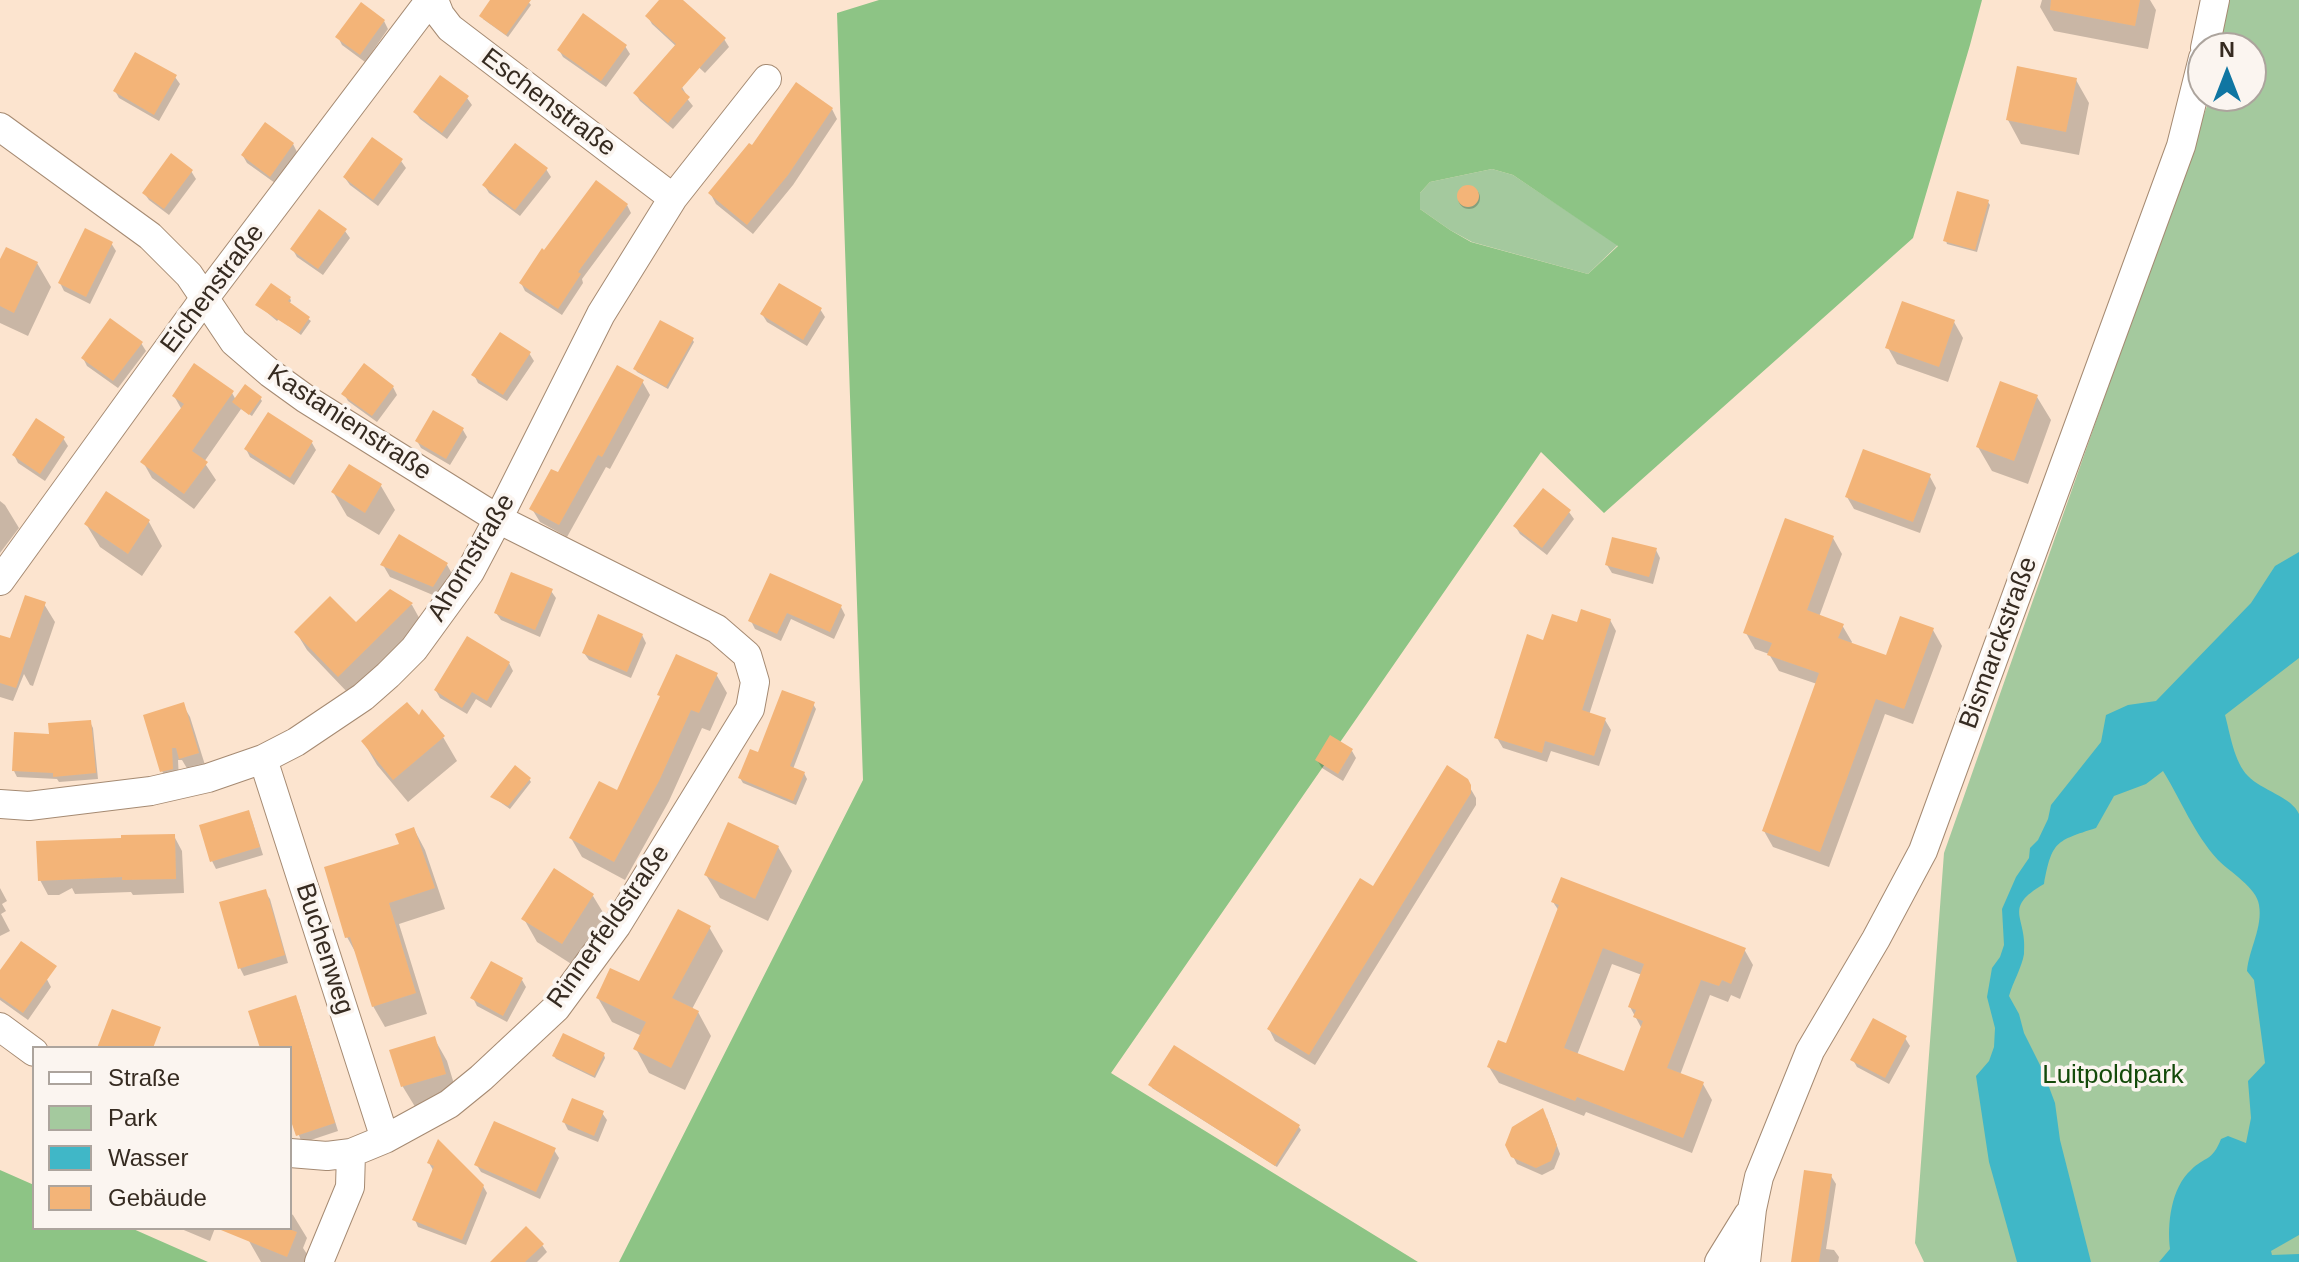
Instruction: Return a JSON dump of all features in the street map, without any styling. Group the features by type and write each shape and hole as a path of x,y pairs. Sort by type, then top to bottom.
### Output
{"street":[{"name":"Eschenstraße","path":"432,0 450,28 673,198"},
{"name":"Eichenstraße","path":"0,581 204,299 432,0"},
{"path":"2208,32 2215,0"},
{"name":"Ahornstraße","path":"0,804 29,806 151,791 208,778 263,759 325,724 363,697 414,649 470,572 601,314 673,198 767,79"},
{"name":"Bismarckstraße","path":"1746,1262 1759,1177 1810,1051 1923,851 2181,146 2190,112"},
{"name":"Kastanienstraße","path":"0,127 150,236 189,275 234,342 306,399 498,519 717,629 747,655"},
{"name":"Rinnerfeldstraße","path":"292,1153 327,1156 351,1153 385,1139 449,1104 556,1008 617,925 750,709 755,682 747,655"},
{"name":"Buchenweg","path":"263,759 385,1139"},
{"path":"0,1027 32,1051"},
{"path":"319,1262 350,1187 351,1153"},
{"name":"Bismarckstraße","path":"1719,1262 1752,1209"}],"green space":[{"path":"879,0 1982,0 1913,238 1604,513 1541,452 1111,1073 1418,1262 619,1262 863,780 837,13","holes":["1492,169 1513,175 1618,246 1588,274 1471,242 1420,209 1420,193 1430,182"]},
{"name":"Luitpoldpark","path":"2225,0 2299,0 2299,1262 1924,1262 1915,1243 1944,853 2205,112 2267,112 2267,32 2220,32"},
{"path":"1492,169 1513,175 1618,245 1588,274 1472,242 1420,209 1420,193 1430,182"},
{"path":"0,1170 32,1184 32,1230 136,1230 208,1262 0,1262"}],"water":[{"path":"2299,552 2299,658 2225,715 2243,770 2254,781 2290,803 2299,814 2299,1235 2271,1251 2272,1255 2299,1254 2299,1262 2159,1262 2170,1249 2172,1207 2184,1178 2211,1155 2221,1139 2228,1136 2246,1143 2251,1118 2248,1081 2265,1063 2254,980 2247,971 2259,922 2257,899 2248,886 2209,850 2163,771 2146,784 2114,796 2096,828 2072,836 2058,845 2050,859 2044,884 2023,900 2020,907 2024,954 2009,996 2055,1103 2060,1140 2091,1262 2017,1262 1989,1162 1976,1076 1989,1061 1994,1047 1995,1028 1987,997 1992,968 2004,945 2002,909 2016,877 2029,858 2030,848 2038,840 2048,819 2051,805 2101,742 2106,715 2128,705 2156,701 2251,603 2275,566"}],"building":[{"path":"490,0 531,0 506,35 479,16"},
{"path":"659,0 683,0 726,38 681,89 690,97 668,123 633,93 676,44 645,16"},
{"path":"2051,0 2140,0 2135,26 2050,10"},
{"path":"361,2 385,20 360,55 335,37"},
{"path":"583,13 627,45 601,81 557,50"},
{"path":"135,52 177,75 154,115 113,91"},
{"path":"2017,66 2077,78 2066,132 2006,120"},
{"path":"440,75 469,96 442,133 413,112"},
{"path":"796,82 833,108 788,175 747,225 708,193 749,143 752,145"},
{"path":"265,122 294,143 270,177 241,155"},
{"path":"372,137 403,159 373,200 343,177"},
{"path":"515,143 548,168 515,210 482,185"},
{"path":"171,153 193,170 164,209 142,193"},
{"path":"596,180 628,204 578,272 581,274 558,309 519,283 542,248 544,250"},
{"path":"1468,185 1476,188 1479,196 1476,204 1468,207 1460,204 1457,196 1460,188"},
{"path":"1957,191 1989,200 1975,250 1943,241"},
{"path":"319,209 347,229 318,269 290,249"},
{"path":"85,228 113,242 86,297 58,283"},
{"path":"6,247 38,262 14,313 0,306 0,259"},
{"path":"271,283 291,297 288,301 310,317 299,333 255,305"},
{"path":"779,283 822,308 803,340 760,314"},
{"path":"1902,301 1955,320 1939,367 1885,348"},
{"path":"110,318 143,342 113,381 81,358"},
{"path":"660,320 694,338 666,387 633,369"},
{"path":"500,332 531,352 503,395 471,375"},
{"path":"194,363 234,391 192,451 208,462 184,494 140,462 184,404 172,396"},
{"path":"364,363 394,386 372,416 341,394"},
{"path":"617,365 644,380 602,457 598,455 559,525 529,509 551,469 558,472"},
{"path":"2000,381 2038,395 2014,461 1976,447"},
{"path":"245,384 262,397 249,415 232,402"},
{"path":"433,410 464,428 446,459 415,441"},
{"path":"268,412 313,441 290,478 244,449"},
{"path":"36,418 65,437 40,474 12,455"},
{"path":"1863,449 1931,474 1913,522 1845,497"},
{"path":"349,464 382,484 365,513 331,492"},
{"path":"1543,488 1571,510 1542,548 1513,526"},
{"path":"106,491 150,520 128,554 84,524"},
{"path":"1785,518 1834,536 1807,610 1844,624 1838,638 1886,655 1900,616 1934,628 1904,709 1876,699 1820,852 1762,831 1819,673 1767,655 1772,643 1743,633"},
{"path":"399,534 448,563 433,587 380,565"},
{"path":"1612,537 1657,548 1649,577 1605,565"},
{"path":"511,572 553,589 535,630 494,613"},
{"path":"770,573 842,605 830,632 787,613 777,634 748,621"},
{"path":"390,589 413,603 338,677 294,632 330,596 356,622"},
{"path":"25,595 46,602 16,688 0,683 0,635 10,638"},
{"path":"1581,609 1611,619 1582,710 1606,718 1594,756 1545,741 1542,753 1494,738 1527,634 1543,640 1552,614 1577,622"},
{"path":"598,614 643,634 627,672 582,653"},
{"path":"467,636 510,662 487,701 472,692 462,708 434,690"},
{"path":"676,654 718,673 699,713 691,710 659,781 614,862 569,838 599,781 617,790"},
{"path":"782,690 815,702 790,766 805,772 793,801 738,778 750,749 758,752"},
{"path":"184,702 199,753 179,759 176,748 172,748 173,769 160,772 143,715"},
{"path":"407,702 419,715 422,709 445,736 393,780 361,741"},
{"path":"91,720 96,773 53,777 53,773 12,771 14,732 49,734 48,723"},
{"path":"1330,735 1353,749 1338,774 1315,760"},
{"path":"515,765 531,778 508,806 490,797"},
{"path":"1447,765 1468,779 1471,793 1309,1055 1267,1029 1360,878 1373,886"},
{"path":"249,810 260,847 210,862 199,825"},
{"path":"728,822 779,846 755,899 704,875"},
{"path":"414,827 435,888 389,903 416,993 372,1007 350,937 345,938 324,867 399,844 395,834"},
{"path":"175,834 176,879 122,880 122,877 38,881 36,841"},
{"path":"554,868 594,894 562,944 521,919"},
{"path":"1561,877 1746,948 1731,984 1722,980 1719,986 1701,980 1667,1068 1704,1082 1683,1138 1577,1097 1575,1101 1487,1067 1498,1040 1506,1043 1559,905 1551,902","holes":["1603,948 1644,964 1628,1007 1636,1010 1633,1017 1643,1021 1624,1071 1564,1048"]},
{"path":"266,889 285,955 238,969 219,902"},
{"path":"678,909 711,926 672,998 699,1011 671,1068 633,1049 646,1022 596,998 610,968 639,981"},
{"path":"21,941 57,966 23,1013 0,997 0,970"},
{"path":"491,961 523,978 503,1016 470,998"},
{"path":"296,995 335,1123 296,1136 292,1124 292,1046 259,1046 248,1011"},
{"path":"112,1009 161,1027 154,1046 98,1046"},
{"path":"1873,1018 1907,1036 1885,1078 1850,1060"},
{"path":"563,1033 605,1053 594,1076 552,1056"},
{"path":"435,1036 446,1074 401,1087 389,1050"},
{"path":"1174,1045 1300,1125 1275,1166 1148,1085"},
{"path":"572,1098 604,1111 594,1136 562,1122"},
{"path":"1543,1108 1557,1145 1551,1161 1536,1168 1511,1157 1505,1145 1512,1127"},
{"path":"494,1121 556,1148 536,1192 474,1165"},
{"path":"438,1139 484,1185 462,1240 412,1220 434,1166 427,1163"},
{"path":"1804,1170 1832,1174 1819,1262 1791,1262"},
{"path":"526,1226 544,1244 525,1262 490,1262"},
{"path":"221,1230 297,1232 287,1257"}]}
